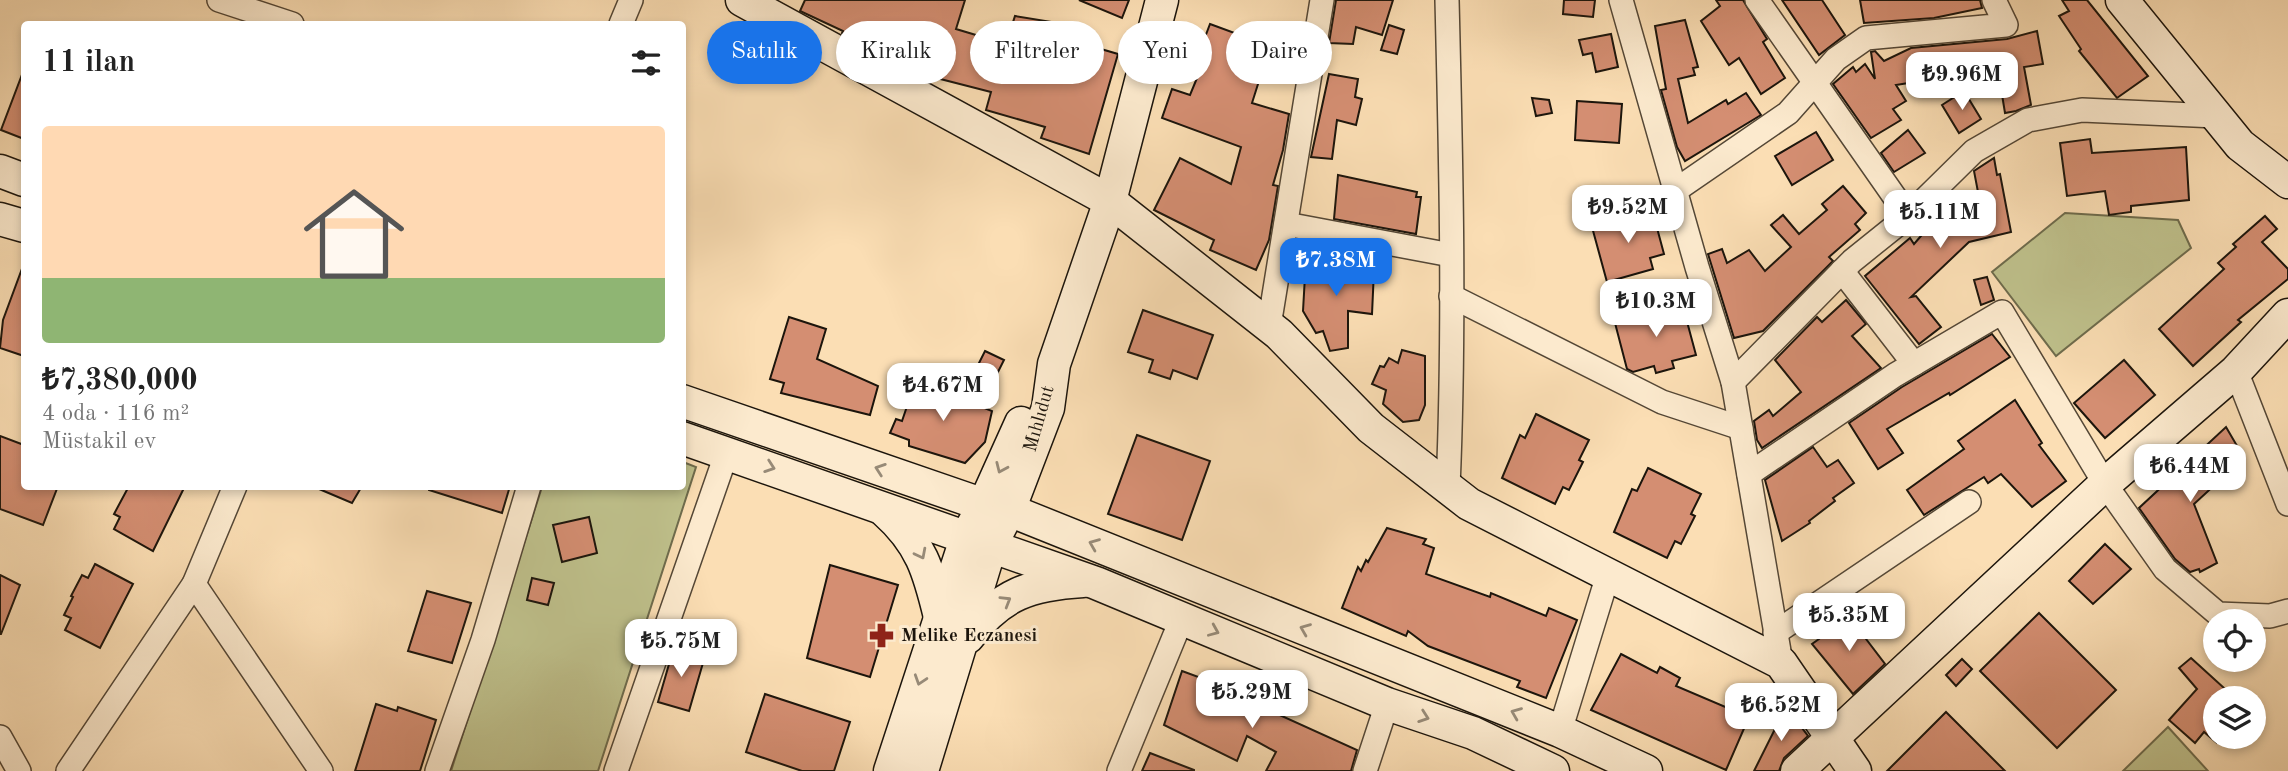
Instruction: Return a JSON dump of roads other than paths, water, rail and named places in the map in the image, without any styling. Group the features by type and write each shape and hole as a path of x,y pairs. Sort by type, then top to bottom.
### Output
{"main road":[{"name":"Mıhlıdut","path":"890,771 940,617 1048,408 1054,364 1110,201 1162,0"},
{"path":"2122,0 2240,145 2287,177"},
{"path":"757,4 1110,201 1269,326 1371,428 1469,504 1608,575 1778,648 1854,771"},
{"path":"0,171 21,179"},
{"path":"0,219 21,225"},
{"path":"1797,771 2105,484 2236,371 2288,315"},
{"path":"686,402 997,508 1560,731 1646,771"},
{"path":"686,439 1091,581 1387,704 1472,733 1553,771"},
{"path":"879,505 908,531 920,552 929,571 940,617"},
{"name":"Mıhlıdut","path":"922,771 959,649 979,540"},
{"path":"959,649 983,617 1004,600 1046,585 1091,581"}],"street":[{"path":"219,0 283,21"},
{"path":"622,21 631,0"},
{"path":"1269,326 1322,0"},
{"path":"1447,0 1451,255 1448,487"},
{"path":"1621,0 1734,382 1778,648 1969,502"},
{"path":"1757,0 1908,216"},
{"path":"1676,190 1788,113 1836,59 1866,38 2006,25 1994,0"},
{"path":"1734,382 1842,271 1908,216 1974,151 2028,120 2082,110 2216,116"},
{"path":"1286,224 1451,255"},
{"path":"1842,271 1914,364"},
{"path":"1451,296 1662,402 1741,428"},
{"path":"1749,474 1914,364 2002,312 2105,484 2165,569 2218,614 2270,616 2288,611"},
{"path":"2236,371 2288,504"},
{"path":"616,771 727,452"},
{"path":"68,771 194,584 233,490"},
{"path":"437,771 483,640 527,490"},
{"path":"1560,731 1608,575"},
{"path":"194,584 321,771"},
{"path":"1119,771 1182,618"},
{"path":"1365,771 1387,704"},
{"path":"0,737 19,771"}],"place":[{"name":"Melike Eczanesi","path":"881,636"}]}
